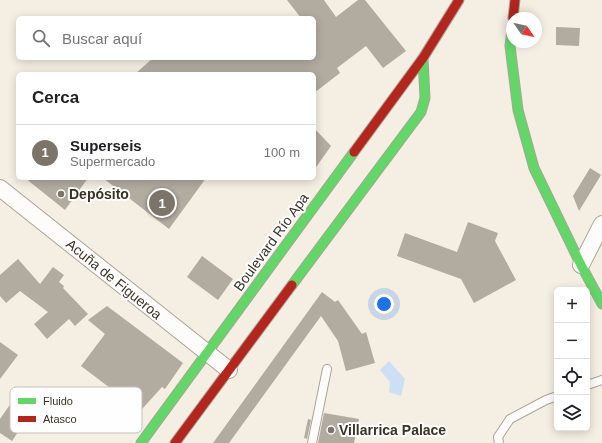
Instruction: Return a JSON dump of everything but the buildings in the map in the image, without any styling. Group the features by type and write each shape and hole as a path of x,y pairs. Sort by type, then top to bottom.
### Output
{"main road":[{"name":"Boulevard Río Apa","path":"141,443 423,58 459,0"},
{"path":"514,12 515,0"},
{"path":"510,48 518,110 534,168 580,265 602,304"},
{"path":"175,443 421,112 425,98 423,58"}],"street":[{"name":"Acuña de Figueroa","path":"0,188 229,370"},
{"path":"580,265 602,224"}],"lane":[{"path":"312,443 327,369"},
{"path":"590,384 602,380"},
{"path":"499,443 498,437 510,419 554,397"}],"water":[{"path":"389,361 405,379 401,396 389,392 390,382 380,370"}],"traffic: fast":[{"path":"510,48 518,110 534,168 581,265 602,304"},
{"path":"292,285 421,112 425,98 423,58"},
{"path":"141,443 354,152"}],"traffic: jam":[{"path":"354,152 423,58 459,0"},
{"path":"514,12 515,0"},
{"path":"175,443 292,285"}],"place":[{"name":"Depósito","path":"61,194"},
{"name":"Superseis","path":"162,203"},
{"name":"Villarrica Palace","path":"331,430"}]}
